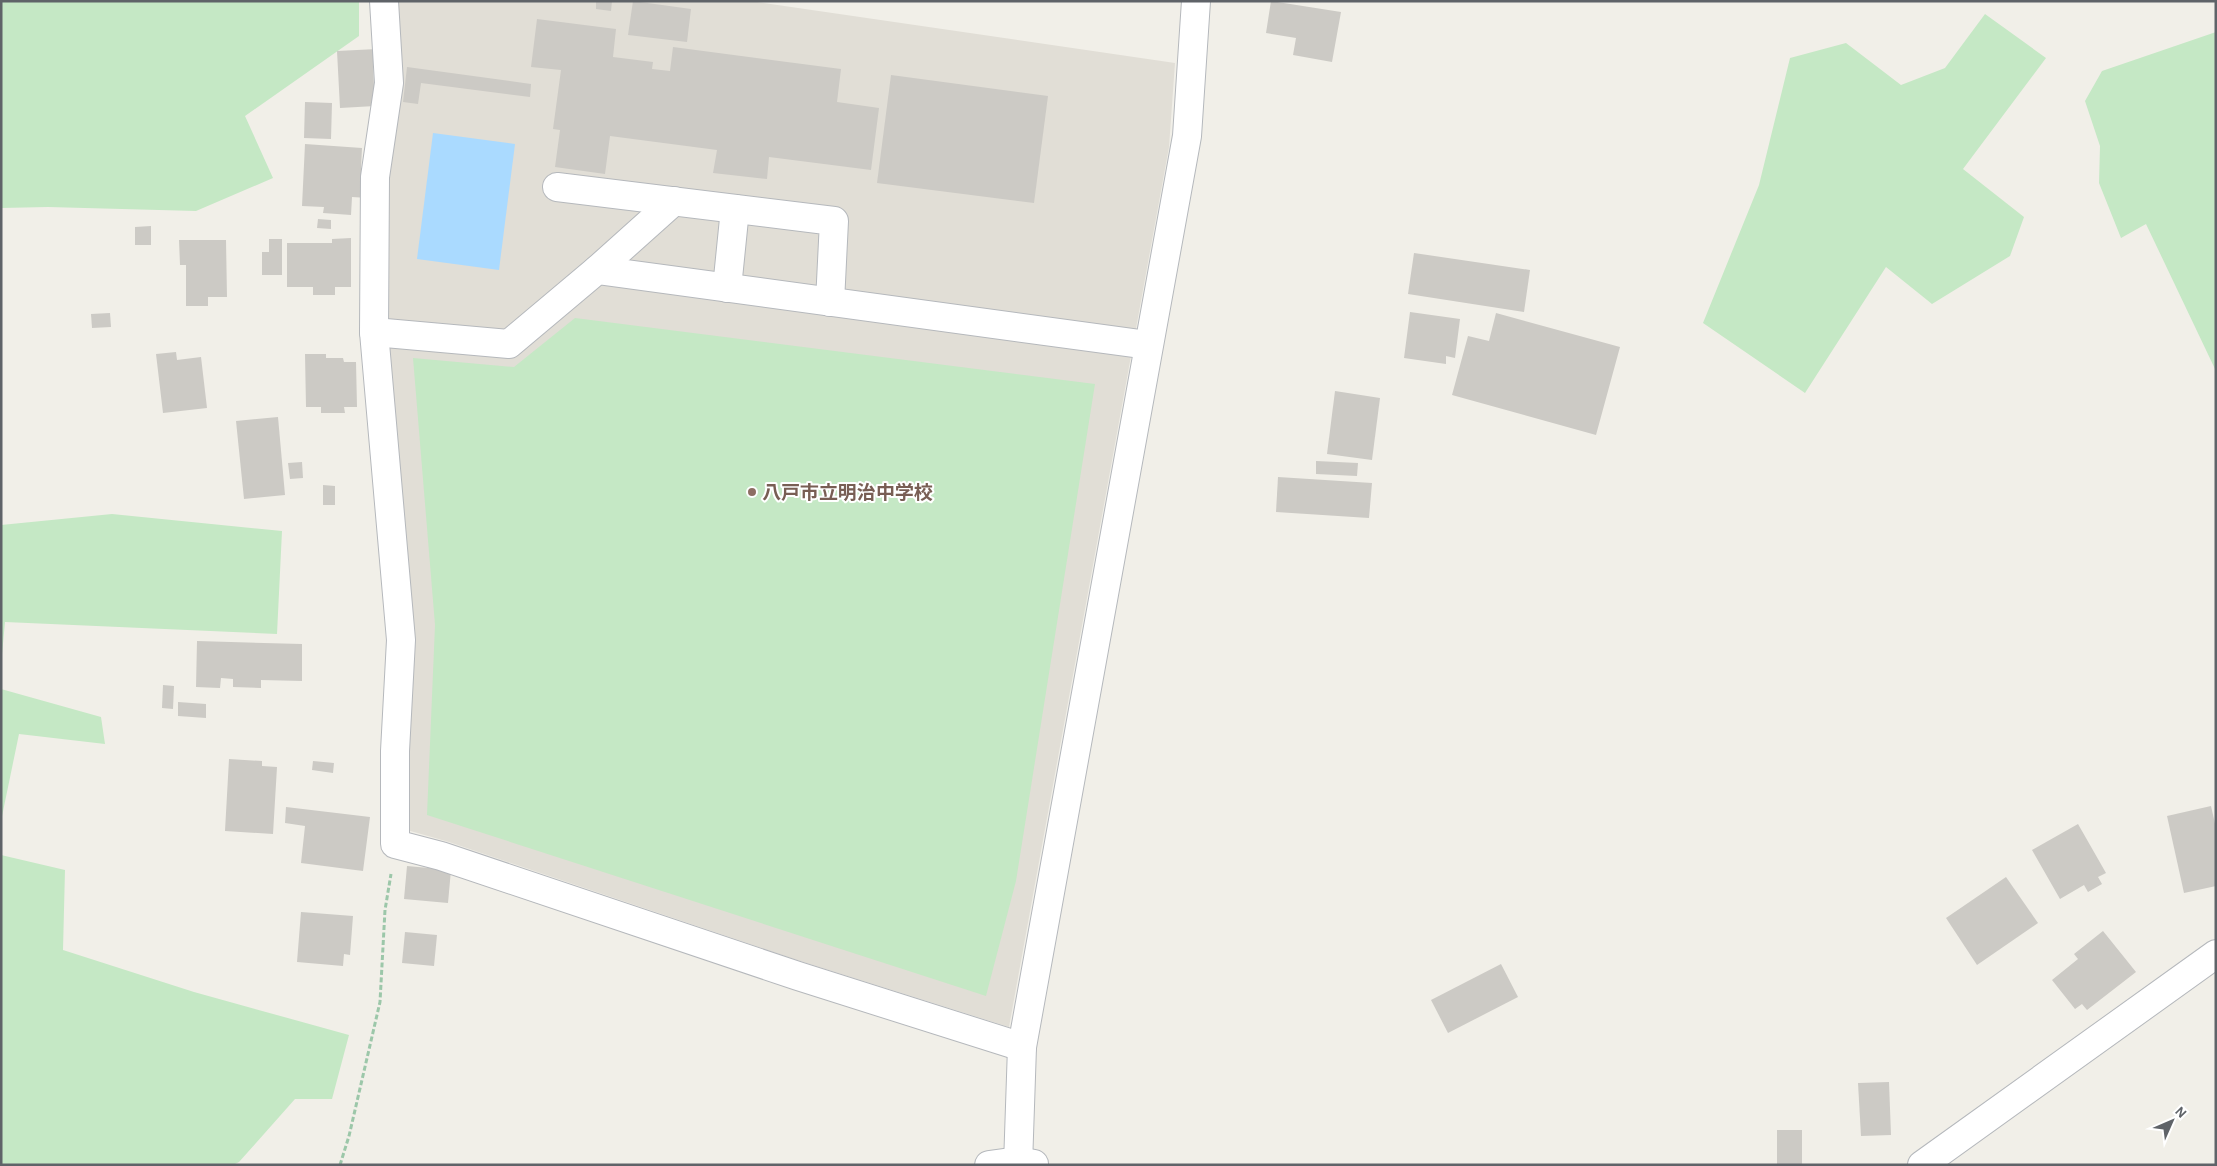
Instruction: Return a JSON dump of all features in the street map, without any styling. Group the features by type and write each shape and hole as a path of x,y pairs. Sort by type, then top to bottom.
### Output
{"street":[{"path":"384,1 389,83 375,177 374,332 401,640 396,750 395,844 442,856 798,976 1022,1047"},
{"path":"989,1165 1024,1163 1022,1047 1187,136 1196,1"},
{"path":"557,187 834,221 830,302"},
{"path":"374,332 509,344 597,270 674,201"},
{"path":"727,288 735,209"},
{"path":"597,270 1148,345"},
{"path":"1922,1165 2216,954"}],"path":[{"path":"340,1165 349,1136 380,1002 385,910 395,844"}],"shaded area":[{"name":"八戸市立明治中学校","path":"391,1 750,1 1175,63 1169,147 1009,1027 794,959 449,842 400,828 384,337"}],"green space":[{"path":"1,1 359,1 359,36 245,116 273,178 196,211 48,207 1,208"},
{"path":"1985,14 2046,58 1963,169 2024,217 2010,256 1932,304 1886,267 1805,393 1703,323 1759,185 1790,58 1846,43 1901,85 1945,68"},
{"path":"2216,32 2216,371 2146,224 2121,238 2099,183 2100,146 2085,101 2102,71"},
{"path":"575,318 1095,384 1016,881 986,996 427,815 435,625 413,358 514,367"},
{"path":"112,514 282,531 277,634 5,622 1,665 1,525"},
{"path":"1,689 101,717 105,744 19,734 1,821"},
{"path":"1,855 65,870 63,950 194,992 349,1035 332,1099 295,1099 239,1162 233,1165 1,1165"}],"water":[{"path":"433,133 515,144 499,270 417,259"}],"building":[{"path":"596,1 612,1 611,11 596,9"},
{"path":"633,1 691,9 687,42 628,35"},
{"path":"1271,1 1341,12 1332,62 1293,55 1296,38 1266,33"},
{"path":"537,19 616,29 613,57 653,62 652,69 670,71 673,47 841,69 837,102 879,108 871,170 769,157 767,179 713,173 717,150 610,136 605,174 555,167 560,130 553,129 561,70 531,67"},
{"path":"377,49 378,66 373,67 375,106 340,108 337,51"},
{"path":"407,67 531,84 530,97 421,83 418,104 403,102"},
{"path":"891,75 1048,96 1034,203 877,183"},
{"path":"305,102 332,103 331,139 304,138"},
{"path":"305,144 362,148 361,168 370,169 368,198 352,197 351,215 323,213 324,207 302,206"},
{"path":"318,219 331,220 331,229 317,228"},
{"path":"151,226 151,245 135,245 135,227"},
{"path":"351,238 351,287 335,287 335,295 313,295 313,287 287,287 287,243 332,243 332,239"},
{"path":"269,239 282,239 282,275 262,275 262,252 269,252"},
{"path":"179,240 226,240 227,297 208,297 208,306 186,306 186,265 180,265"},
{"path":"1414,253 1530,270 1524,312 1408,294"},
{"path":"1410,312 1460,319 1455,358 1446,356 1446,364 1404,358"},
{"path":"110,313 111,327 92,328 91,314"},
{"path":"1496,313 1620,347 1596,435 1452,395 1468,336 1489,341"},
{"path":"176,352 177,360 201,357 207,408 163,413 156,354"},
{"path":"305,354 326,354 326,358 343,358 344,362 356,362 357,407 344,407 345,413 321,413 321,407 306,407"},
{"path":"1335,391 1380,398 1372,460 1327,454"},
{"path":"278,417 285,495 244,499 236,421"},
{"path":"1316,461 1358,463 1357,476 1316,474"},
{"path":"302,462 303,478 290,479 288,463"},
{"path":"1278,477 1372,483 1369,518 1276,512"},
{"path":"323,485 335,486 335,505 323,505"},
{"path":"197,641 302,644 302,681 261,680 261,688 233,687 233,679 221,678 220,688 196,687"},
{"path":"163,685 174,686 173,709 162,708"},
{"path":"178,702 206,704 206,718 178,716"},
{"path":"229,759 262,761 262,766 277,767 273,834 225,831"},
{"path":"313,761 334,763 333,773 312,770"},
{"path":"2211,806 2216,828 2216,886 2184,893 2167,816"},
{"path":"286,807 370,817 363,871 301,863 305,826 285,823"},
{"path":"2078,824 2106,873 2098,877 2102,884 2088,892 2084,885 2060,899 2032,850"},
{"path":"407,866 451,870 448,903 404,899"},
{"path":"2006,877 2038,923 1977,965 1946,918"},
{"path":"301,912 353,916 350,955 344,954 343,966 297,962"},
{"path":"2103,931 2136,972 2087,1010 2082,1004 2075,1009 2052,980 2078,959 2074,954"},
{"path":"405,932 437,935 434,966 402,963"},
{"path":"1501,964 1518,997 1448,1033 1431,1000"},
{"path":"1889,1082 1891,1135 1861,1136 1858,1083"},
{"path":"1777,1130 1802,1130 1802,1165 1777,1165"}],"place":[{"name":"八戸市立明治中学校","path":"752,492"}]}
